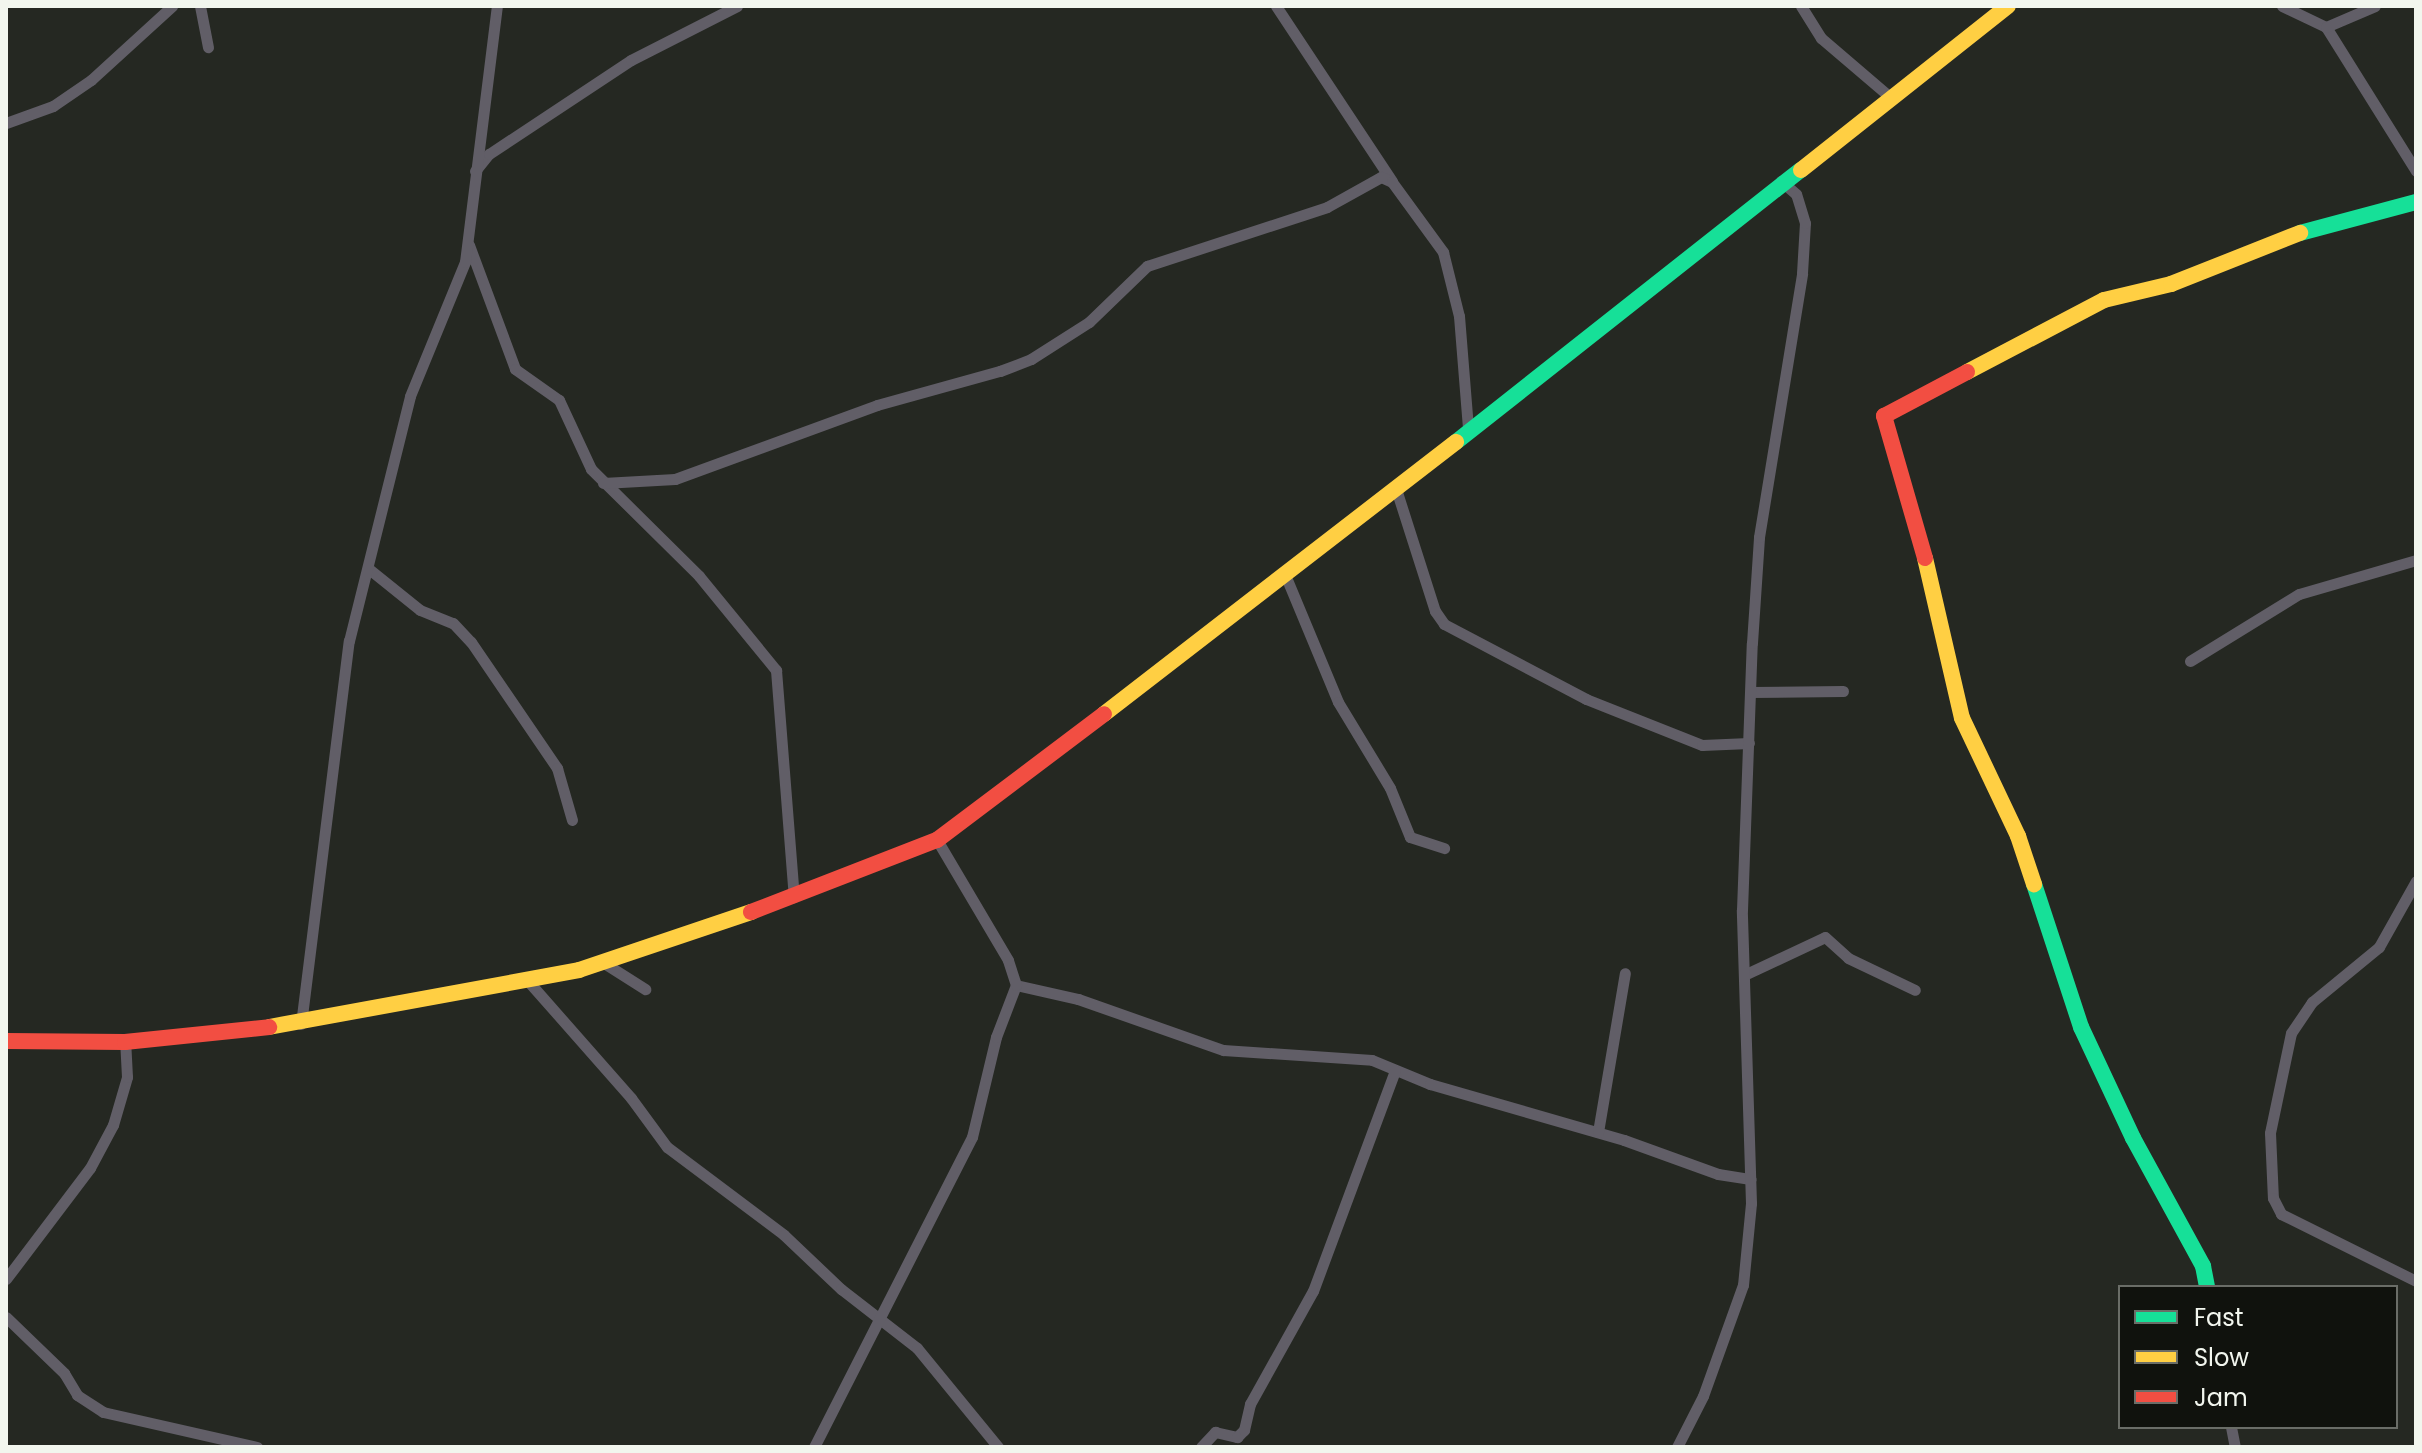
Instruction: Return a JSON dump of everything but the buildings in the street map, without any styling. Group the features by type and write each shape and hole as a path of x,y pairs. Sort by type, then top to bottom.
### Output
{"street":[{"path":"6,123 53,106 91,80 172,6"},
{"path":"200,6 208,47"},
{"path":"301,1024 349,641 410,396 457,289 469,244 474,173 497,6"},
{"path":"474,173 489,154 631,60 737,6"},
{"path":"1276,6 1392,182 1443,252 1449,269 1468,428"},
{"path":"1801,6 1821,38 1890,97"},
{"path":"6,1041 125,1042 301,1024 528,981 604,963 794,897 937,840 1286,577 1468,428 2008,6"},
{"path":"2282,6 2326,27 2416,171"},
{"path":"2326,27 2375,6"},
{"path":"603,483 675,479 877,405 1000,371 1031,359 1089,322 1147,266 1317,211 1373,179 1392,182"},
{"path":"1677,1447 1703,1396 1743,1285 1751,1179 1744,975 1749,743 1759,537 1803,260 1801,205 1781,181"},
{"path":"2207,1285 2203,1266 2133,1138 2081,1027 2018,836 1962,718 1930,576 1884,416 2104,300 2171,284 2298,233 2416,202"},
{"path":"469,244 515,369 559,400 603,483 699,576 776,670 794,897"},
{"path":"1396,489 1435,611 1444,624 1586,699 1702,745 1749,743"},
{"path":"2190,661 2299,594 2416,560"},
{"path":"369,569 420,610 453,623 471,642 557,768 572,820"},
{"path":"1286,577 1338,702 1390,788 1410,837 1444,848"},
{"path":"1751,692 1843,691"},
{"path":"814,1447 972,1137 996,1037 1016,985 1008,960 937,840"},
{"path":"2416,881 2379,947 2312,1002 2291,1033 2270,1133 2273,1198 2281,1214 2416,1281"},
{"path":"1744,975 1825,937 1848,958 1915,990"},
{"path":"604,963 645,989"},
{"path":"1598,1132 1625,973"},
{"path":"528,981 631,1098 667,1147 784,1235 940,1371 998,1447"},
{"path":"1016,985 1078,999 1223,1050 1326,1054 1372,1060 1395,1071 1598,1132 1718,1174 1751,1179"},
{"path":"6,1279 90,1168 113,1125 127,1077 125,1042"},
{"path":"1201,1447 1215,1432 1237,1437 1244,1430 1250,1404 1313,1291 1395,1071"},
{"path":"6,1317 64,1373 77,1395 103,1412 257,1447"}],"traffic: fast":[{"path":"1456,442 1801,170"},
{"path":"2300,233 2416,202"},
{"path":"2034,884 2081,1027 2133,1138 2203,1266 2207,1285"}],"traffic: slow":[{"path":"1801,170 2008,6"},
{"path":"1967,372 2104,300 2171,284 2300,233"},
{"path":"1104,714 1456,442"},
{"path":"1925,558 1962,718 2018,836 2034,884"},
{"path":"269,1027 579,970 751,912"}],"traffic: jam":[{"path":"1925,558 1884,416 1967,372"},
{"path":"751,912 937,840 1104,714"},
{"path":"6,1041 125,1042 269,1027"}]}
